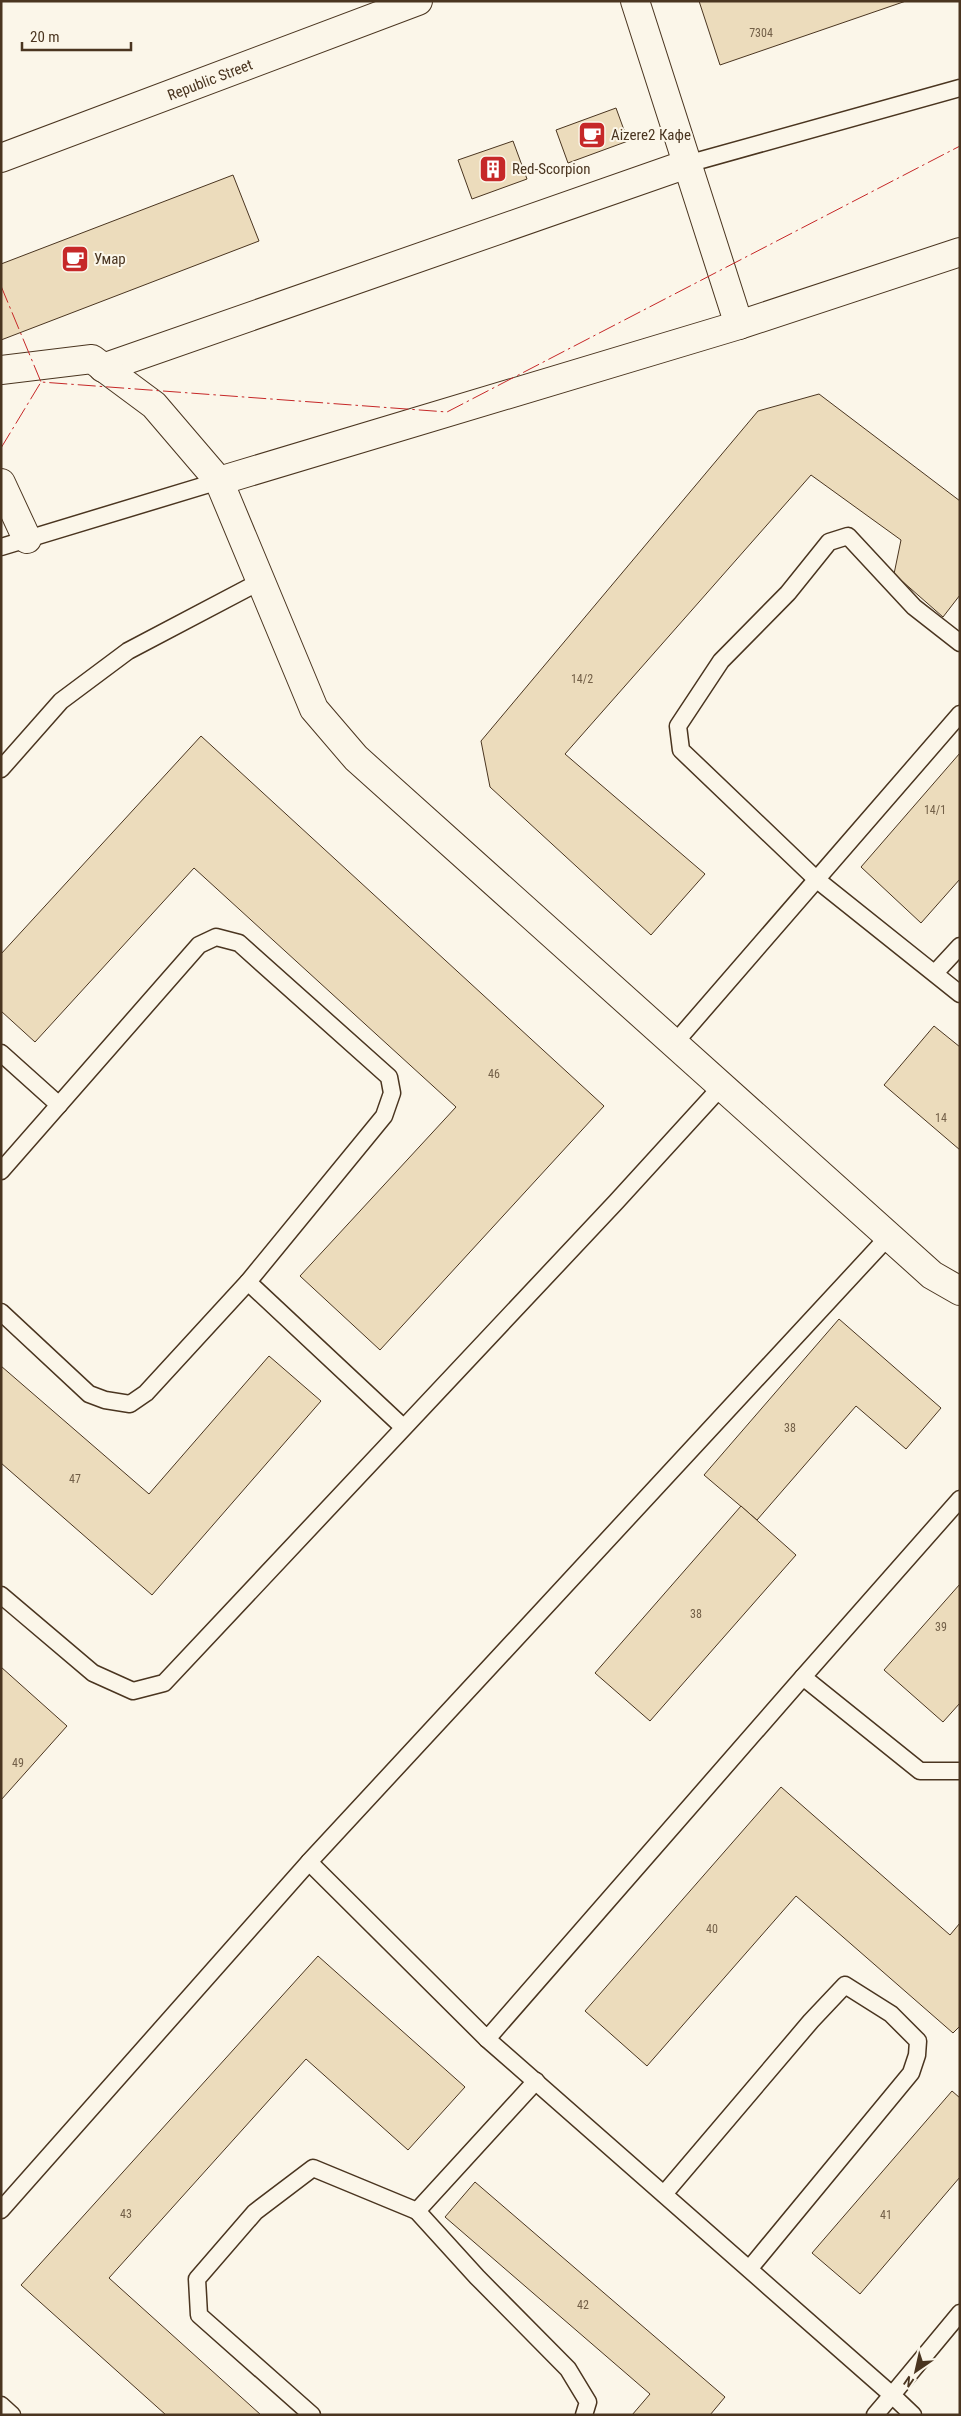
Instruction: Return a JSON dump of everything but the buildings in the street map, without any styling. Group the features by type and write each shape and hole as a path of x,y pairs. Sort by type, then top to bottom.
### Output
{"street":[{"name":"Republic Street","path":"1,158 418,1"},
{"path":"635,1 739,325"},
{"path":"103,368 687,164"},
{"path":"219,481 739,325 960,252"},
{"path":"1,370 92,359 154,405 219,481 314,709 356,758 932,1276 960,1291"},
{"path":"1,483 14,543"}],"lane":[{"path":"687,164 960,88"},
{"path":"14,543 219,481"},
{"path":"960,644 914,608 848,536 829,542 788,593 721,661 678,726 681,750 816,879 960,994"},
{"path":"1,769 61,701 128,651 261,581"},
{"path":"673,1045 960,714"},
{"path":"1,1172 199,945 216,937 239,943 389,1077 392,1093 384,1116 248,1282 146,1393 130,1404 105,1400 89,1394 1,1312"},
{"path":"935,973 960,946"},
{"path":"1,1052 59,1105"},
{"path":"1,1595 93,1673 133,1690 164,1683 616,1202 720,1087"},
{"path":"1,2210 309,1862 888,1237"},
{"path":"248,1282 403,1427"},
{"path":"487,2039 960,1498"},
{"path":"803,1677 920,1771 960,1771"},
{"path":"309,1862 487,2039 750,2268 913,2415"},
{"path":"664,2194 811,2021 845,1985 891,2014 918,2041 917,2055 911,2073 750,2268"},
{"path":"417,2211 536,2081"},
{"path":"312,2415 199,2315 197,2279 255,2212 313,2168 417,2211 477,2276 568,2369 588,2402 584,2415"},
{"path":"875,2415 960,2313"},
{"path":"1,2405 12,2415"}],"power":[{"path":"1,448 41,382 447,412 960,146"},
{"path":"1,286 41,382"}],"place":[{"name":"Aizere2 Кафе","path":"592,135"},
{"name":"Red-Scorpion","path":"493,169"},
{"name":"Умар","path":"75,259"}]}
